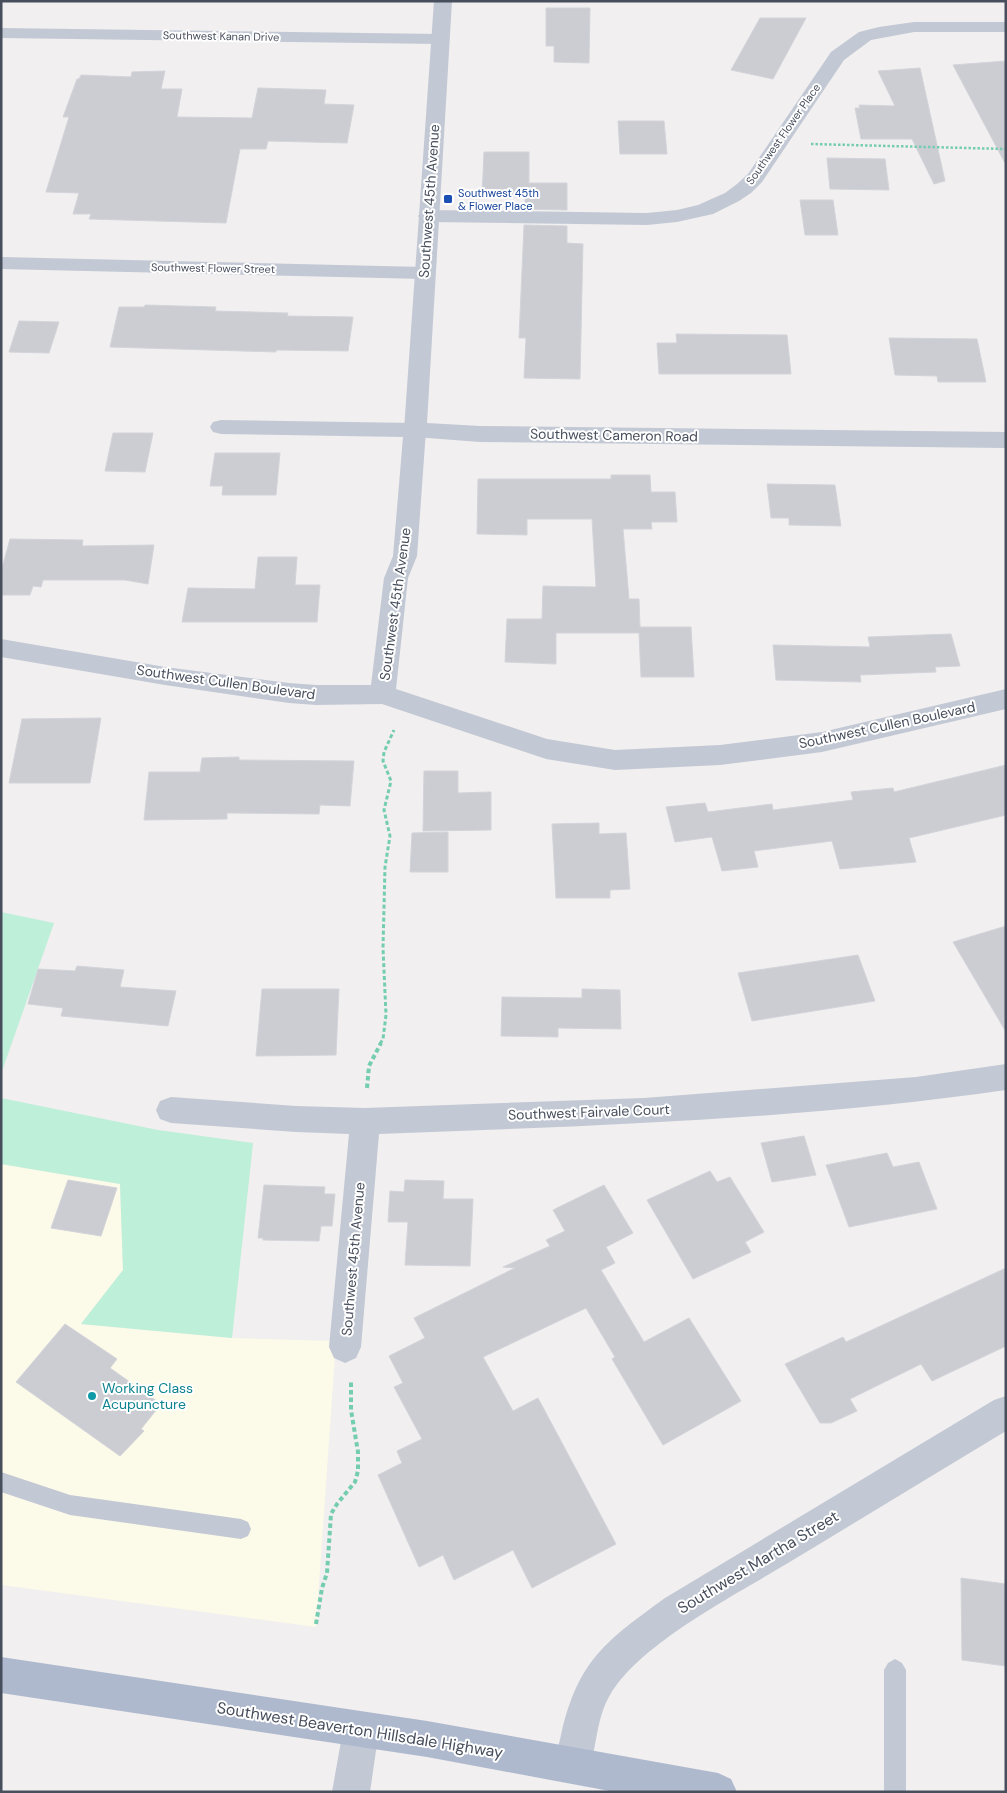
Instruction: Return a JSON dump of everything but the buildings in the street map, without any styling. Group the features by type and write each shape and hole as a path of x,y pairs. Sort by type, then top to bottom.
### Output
{"main road":[{"name":"Southwest Beaverton Hillsdale Highway","path":"1,1674 427,1739 718,1792"}],"street":[{"name":"Southwest 45th Avenue","path":"383,694 396,578 404,556 415,430 443,1"},
{"name":"Southwest Flower Place","path":"428,216 647,218 688,215 726,202 755,178 837,56 865,36 914,27 1006,27"},
{"name":"Southwest Kanan Drive","path":"1,33 440,39"},
{"name":"Southwest Flower Street","path":"1,263 424,273"},
{"name":"Southwest Cameron Road","path":"222,427 415,430 480,434 1006,440"},
{"name":"Southwest Cullen Boulevard","path":"1,648 165,676 290,693 316,695 383,694 546,749 615,760 720,755 822,742 1006,699"},
{"name":"Southwest Fairvale Court","path":"171,1110 296,1119 365,1121 654,1110 916,1090 1006,1077"},
{"name":"Southwest 45th Avenue","path":"345,1347 365,1121"},
{"name":"Southwest Martha Street","path":"573,1766 591,1695 604,1672 636,1642 677,1610 1006,1412"},
{"path":"351,1792 361,1730"}],"lane":[{"path":"1,1482 70,1505 241,1529"},
{"path":"895,1670 895,1792"}],"path":[{"path":"778,143 1006,150"},
{"name":"Southwest 45th Avenue","path":"368,1072 383,1039 386,1006 384,968 385,867 390,843 384,810 391,781 383,760 384,752 397,724 398,715 383,694"},
{"name":"Southwest 45th Avenue","path":"316,1624 322,1588 327,1573 331,1514 334,1505 351,1488 357,1478 357,1446 352,1427 350,1398 352,1370 345,1347"}],"shaded area":[{"path":"1,1164 120,1184 123,1270 81,1324 232,1338 336,1341 316,1627 1,1585"}],"green space":[{"path":"1,912 54,923 1,1074"},
{"path":"1,1098 158,1130 253,1143 232,1338 81,1324 123,1270 120,1184 1,1164"}],"place":[{"name":"Southwest 45th & Flower Place","path":"448,199"},
{"name":"Working Class Acupuncture","path":"92,1396"}]}
